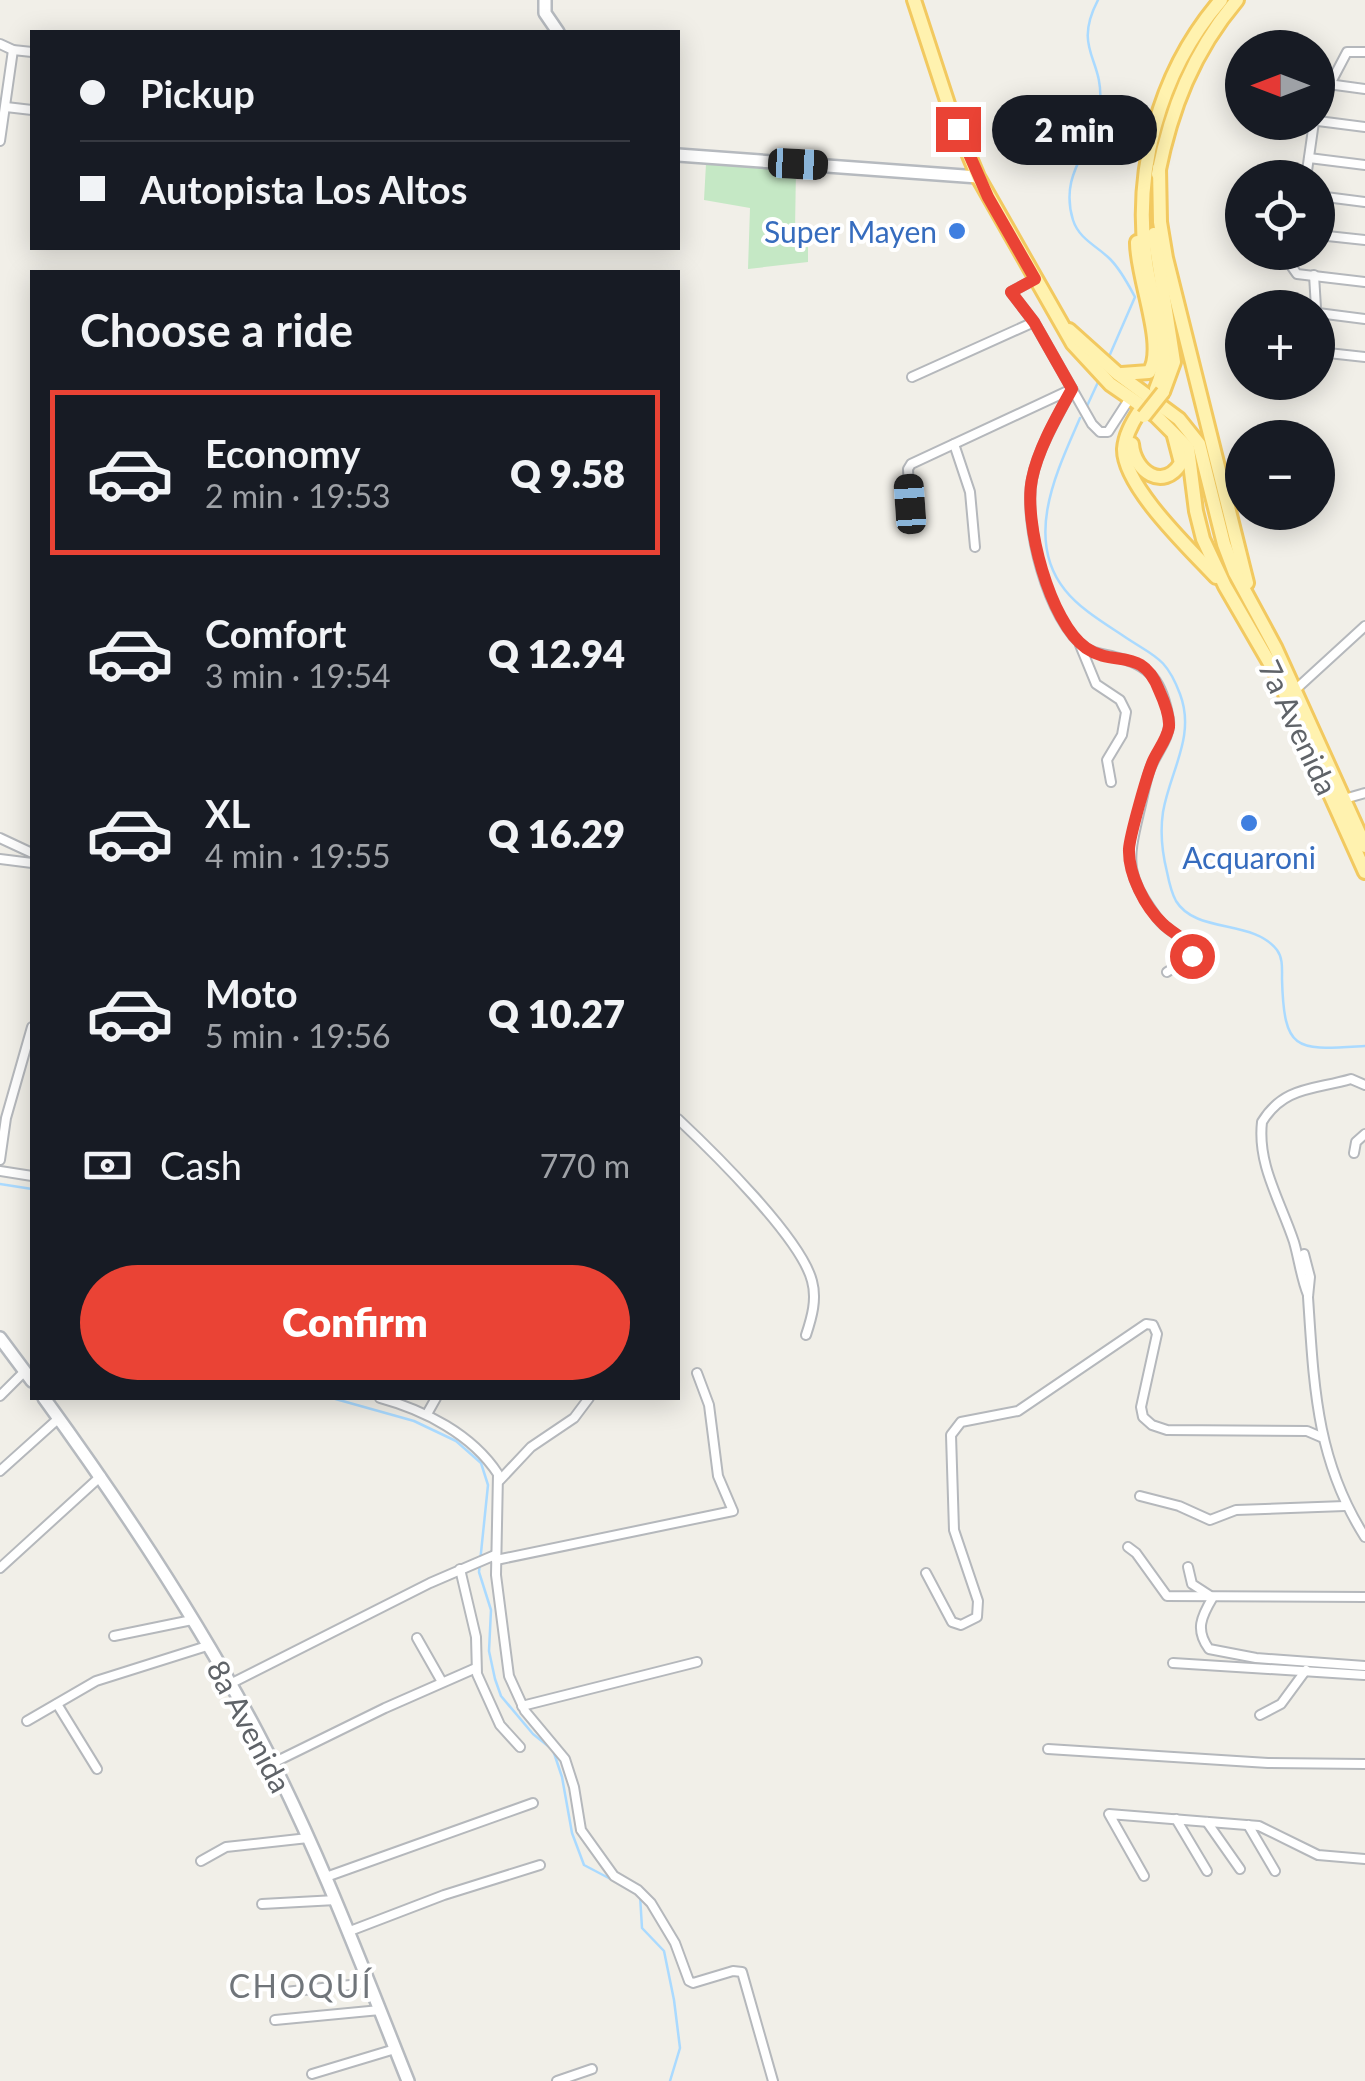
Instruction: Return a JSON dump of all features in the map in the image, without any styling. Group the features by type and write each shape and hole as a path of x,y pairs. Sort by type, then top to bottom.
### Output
{"main road":[{"path":"914,0 950,110 978,177 1035,279 1063,325 1089,357 1179,419 1199,444 1224,544 1254,605"},
{"path":"1115,377 1149,372 1156,357 1136,257 1144,175 1165,95 1195,35 1221,0"},
{"path":"1225,586 1144,494 1128,468 1125,441 1174,362 1154,231 1165,136 1190,70 1237,0"},
{"path":"1159,168 1160,222 1166,258 1254,605"},
{"path":"1144,175 1143,237 1166,356 1159,391"},
{"path":"1115,377 1130,398 1171,429 1188,448 1198,526 1225,586"},
{"path":"1142,414 1132,444 1133,455 1148,476 1168,476 1181,463 1171,429"},
{"name":"7a Avenida","path":"1225,586 1290,693 1365,846"},
{"name":"7a Avenida","path":"1254,605 1365,872"}],"street":[{"path":"545,0 545,13 557,30"},
{"path":"0,44 30,52"},
{"path":"0,141 13,50"},
{"path":"1335,72 1347,52 1365,52"},
{"path":"1335,85 1365,89"},
{"path":"6,107 30,110"},
{"path":"1335,124 1365,127"},
{"path":"1312,140 1309,158 1365,164"},
{"path":"680,156 978,177"},
{"path":"1335,198 1365,202"},
{"path":"1335,237 1365,240"},
{"path":"1293,270 1365,282"},
{"path":"1314,276 1315,290"},
{"path":"1035,279 1011,292 1034,322 1092,424 1103,433 1111,429 1130,398"},
{"path":"1335,313 1365,319"},
{"path":"912,376 1034,322"},
{"path":"1335,354 1365,357"},
{"path":"906,511 910,506 909,466 1072,389"},
{"path":"1072,389 1039,458 1030,501 1056,611 1079,643 1096,684 1120,700 1126,712 1122,735 1107,760 1111,782"},
{"path":"954,444 970,492 976,547"},
{"path":"1290,693 1365,626"},
{"path":"1079,643 1091,652 1145,666 1152,673 1169,722 1146,781 1129,847 1132,872 1150,906 1160,922 1192,949 1192,956 1166,972"},
{"path":"1344,799 1365,793"},
{"path":"0,838 30,852"},
{"path":"0,859 30,864"},
{"path":"0,1160 6,1118 30,1034"},
{"path":"1308,1294 1293,1239 1268,1174 1261,1140 1262,1122 1290,1092 1326,1087 1351,1078 1365,1085"},
{"path":"680,1121 757,1200 804,1263 814,1294 806,1334"},
{"path":"1354,1153 1356,1142 1365,1134"},
{"path":"0,1171 30,1176"},
{"path":"1304,1254 1310,1277 1308,1294 1321,1437 1346,1506 1365,1537"},
{"path":"926,1573 952,1622 961,1625 977,1617 978,1602 954,1530 954,1426 1018,1411 1146,1324 1153,1326 1157,1334 1141,1407 1142,1417 1152,1425 1167,1430 1307,1432 1321,1437"},
{"path":"0,1338 29,1376 0,1396"},
{"path":"230,1684 463,1568 733,1511 718,1476 709,1405 697,1372"},
{"name":"8a Avenida","path":"46,1400 101,1476 192,1620 273,1763 350,1931 408,2081"},
{"path":"386,1400 427,1414 455,1432 492,1465 500,1480 492,1559 509,1676 522,1706 564,1758 574,1787 580,1830 614,1876 652,1903 689,1981 693,1984 732,1971 742,1972 774,2081"},
{"path":"427,1414 435,1400"},
{"path":"500,1480 531,1447 574,1418 588,1400"},
{"path":"0,1470 59,1418"},
{"path":"0,1568 101,1476"},
{"path":"1140,1496 1179,1506 1210,1520 1236,1510 1346,1506"},
{"path":"1128,1548 1136,1553 1166,1596 1365,1598"},
{"path":"1188,1567 1192,1584 1213,1597"},
{"path":"463,1568 476,1638 476,1668 500,1725 520,1747"},
{"path":"1213,1597 1200,1623 1200,1637 1209,1649 1256,1658 1365,1666"},
{"path":"114,1636 192,1620"},
{"path":"417,1638 442,1682"},
{"path":"27,1721 96,1681 207,1646"},
{"path":"522,1706 697,1662"},
{"path":"1174,1663 1365,1677"},
{"path":"273,1763 476,1668"},
{"path":"1260,1715 1282,1704 1306,1670"},
{"path":"57,1704 97,1769"},
{"path":"1048,1749 1365,1764"},
{"path":"326,1877 533,1804"},
{"path":"1144,1876 1109,1814 1259,1826 1318,1855 1365,1859"},
{"path":"1176,1819 1207,1870"},
{"path":"1208,1822 1240,1869"},
{"path":"1248,1825 1275,1871"},
{"path":"201,1861 226,1847 308,1838"},
{"path":"350,1931 444,1895 540,1865"},
{"path":"262,1904 336,1900"},
{"path":"286,1992 369,1982"},
{"path":"275,2020 380,2010"},
{"path":"312,2074 395,2049"},
{"path":"557,2081 592,2069"}],"green space":[{"path":"706,164 796,168 795,230 808,234 808,262 748,269 750,208 704,200"}],"waterway":[{"path":"1098,0 1088,43 1098,75 1100,103 1092,134 1074,174 1070,203 1079,232 1114,263 1135,297 1108,359"},
{"path":"1087,406 1099,380"},
{"path":"1080,418 1048,504 1047,548 1053,570 1071,597 1158,659 1170,672 1180,694 1183,739 1166,797 1162,827 1164,857 1174,898 1197,918 1254,934 1277,950 1282,964 1286,1022 1299,1042 1324,1048 1365,1046"},
{"path":"0,1184 30,1189"},
{"path":"339,1400 414,1421 456,1441 481,1463 488,1485 479,1572 491,1610 489,1651 495,1679 501,1696 533,1734 553,1750 572,1833 584,1865 620,1884"},
{"path":"640,1895 642,1928 664,1951 674,2000 680,2048 670,2081"}],"place":[{"name":"Super Mayen","path":"957,231"},
{"name":"Acquaroni","path":"1249,823"}],"district":[{"name":"CHOQUÍ","path":"301,1985"}],"route":[{"path":"958,129 988,197 1035,279 1011,292 1034,322 1072,389 1032,480 1030,501 1049,593 1056,611 1079,643 1091,652 1145,666 1162,696 1168,731 1152,762 1129,847 1132,872 1141,890 1160,922 1187,942 1192,956"}]}
